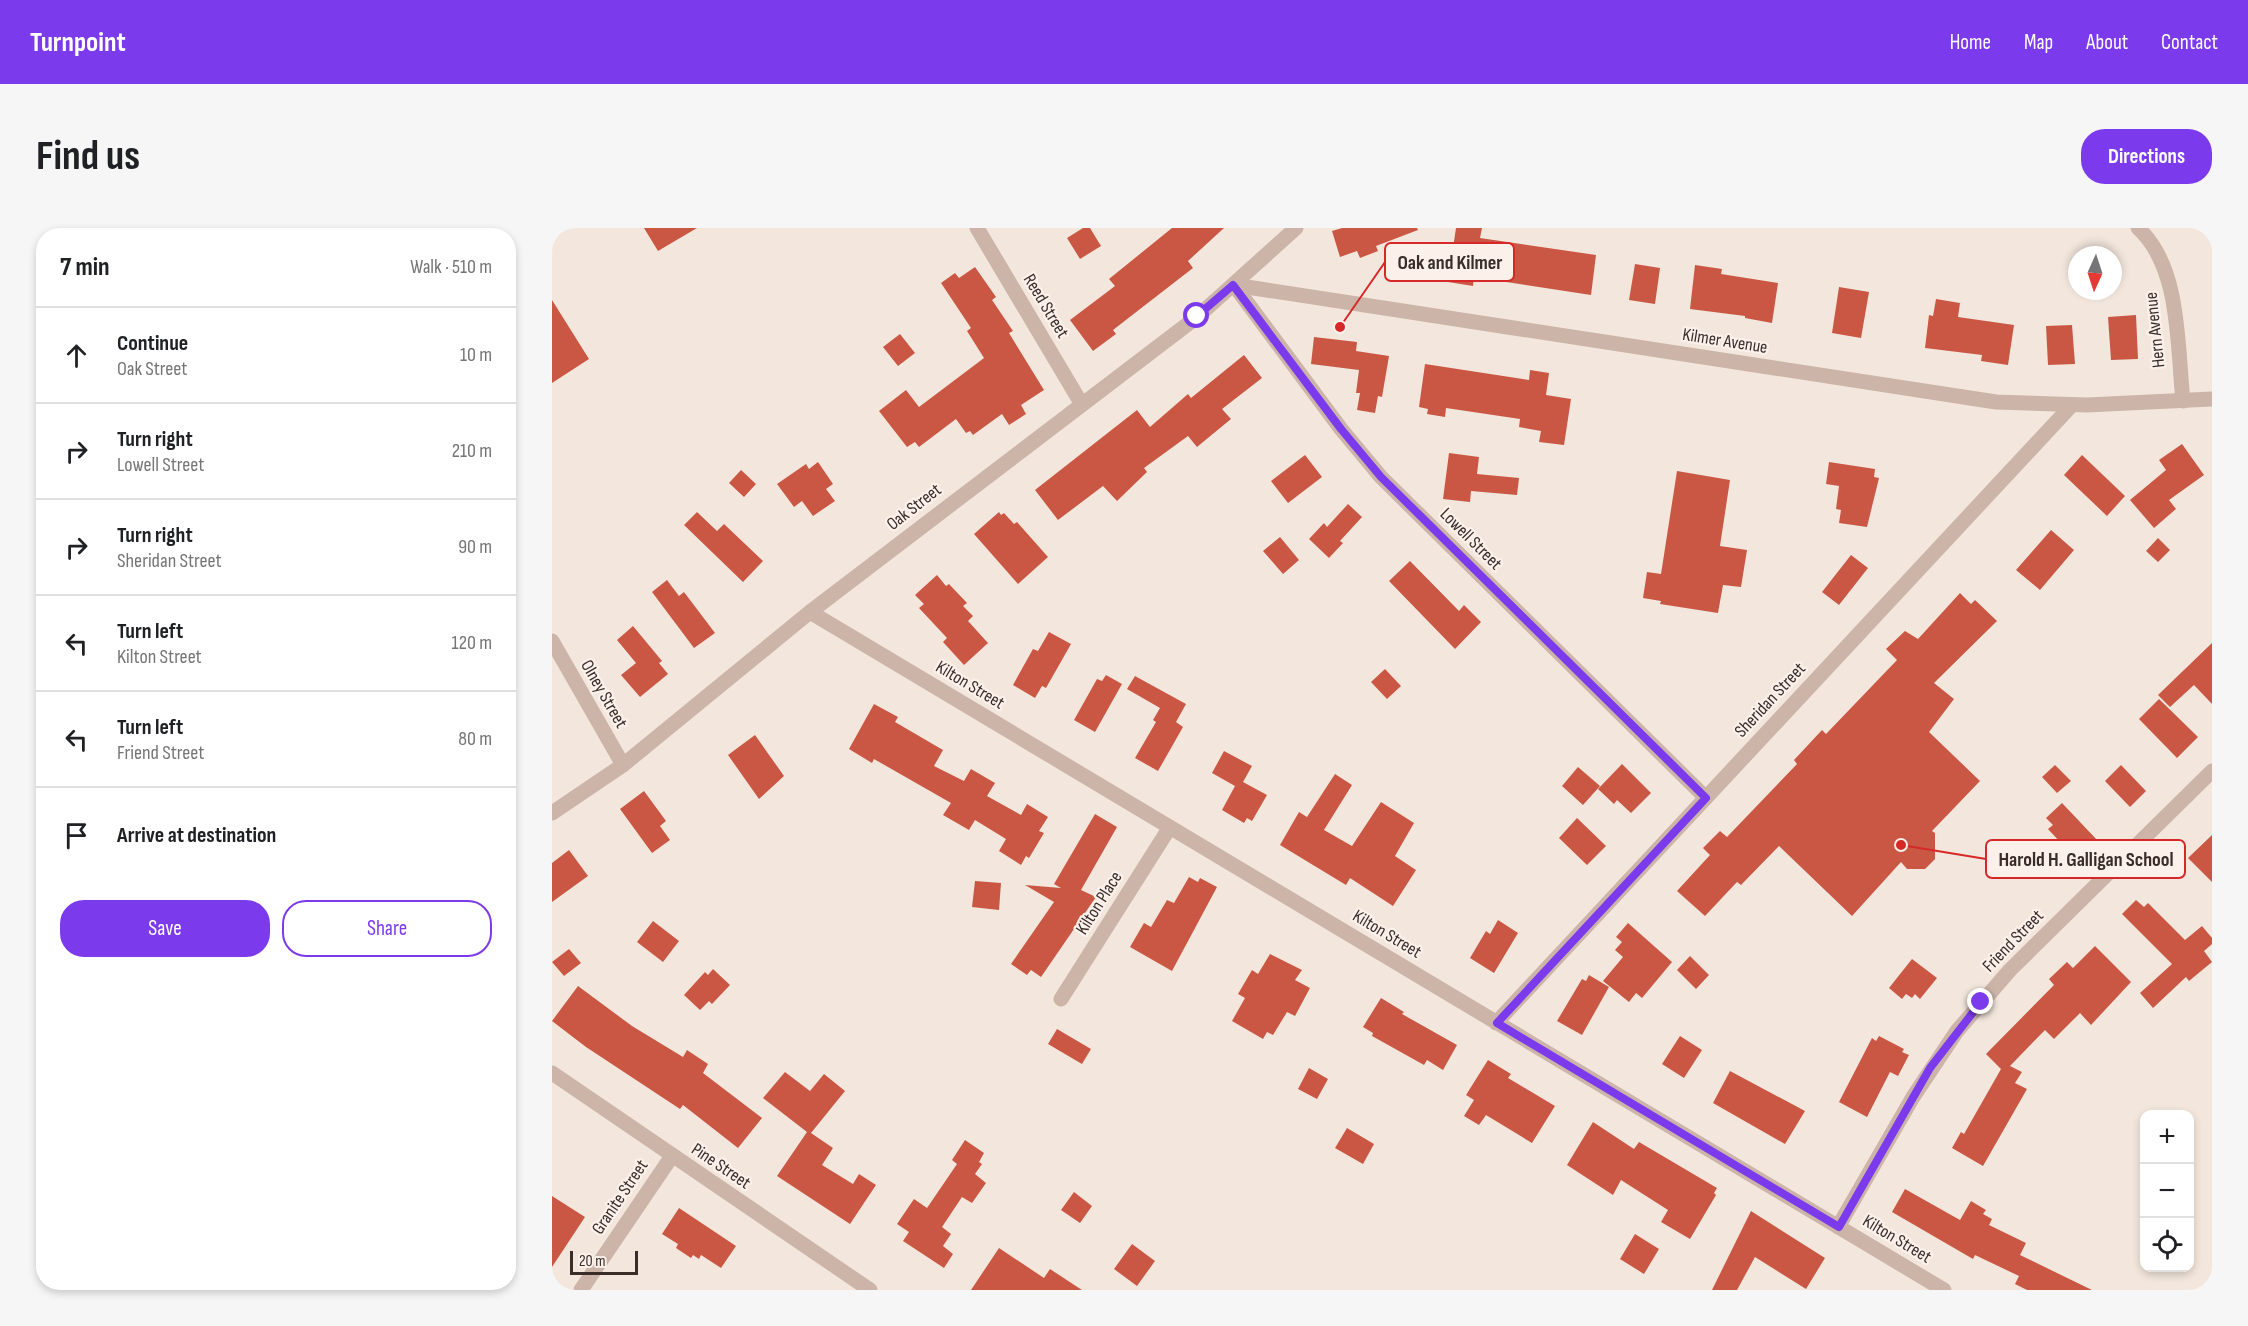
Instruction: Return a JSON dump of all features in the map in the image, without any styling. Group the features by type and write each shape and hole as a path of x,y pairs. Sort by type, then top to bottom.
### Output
{"street":[{"name":"Reed Street","path":"977,228 1082,404"},
{"name":"Oak Street","path":"552,813 622,765 810,612 1197,316 1296,228"},
{"name":"Hern Avenue","path":"2138,228 2154,244 2169,277 2183,401"},
{"name":"Kilmer Avenue","path":"1233,285 1973,399 2072,405 2212,399"},
{"name":"Lowell Street","path":"1233,285 1326,410 1381,477 1706,798"},
{"name":"Sheridan Street","path":"1497,1023 2072,405"},
{"name":"Kilton Street","path":"810,612 1944,1290"},
{"name":"Olney Street","path":"552,641 622,765"},
{"name":"Friend Street","path":"1839,1227 1912,1097 1957,1031 2010,970 2212,771"},
{"name":"Kilton Place","path":"1061,999 1170,827"},
{"name":"Pine Street","path":"552,1073 870,1290"},
{"name":"Granite Street","path":"581,1290 672,1156"}],"building":[{"path":"644,228 697,228 658,251"},
{"path":"1083,228 1090,228 1101,246 1080,259 1067,238"},
{"path":"1172,228 1224,228 1188,261 1193,268 1113,330 1116,334 1093,351 1070,320 1115,286 1109,279"},
{"path":"1342,228 1417,228 1418,230 1376,246 1378,251 1360,258 1357,251 1340,257 1332,231"},
{"path":"1456,228 1482,228 1480,238 1596,255 1591,295 1474,277 1473,286 1448,282"},
{"path":"1635,264 1660,268 1655,304 1629,300"},
{"path":"1695,265 1722,269 1721,274 1778,283 1772,323 1745,318 1745,316 1690,309"},
{"path":"975,267 996,297 992,300 1013,331 1009,333 1044,390 1021,405 1026,414 1009,425 1002,414 973,435 970,431 966,433 956,419 919,447 915,442 907,447 879,411 906,390 919,407 984,358 967,331 971,328 941,283 955,273 959,278"},
{"path":"1839,287 1869,292 1861,338 1832,333"},
{"path":"1936,299 1960,303 1958,317 2014,325 2008,365 1981,361 1982,355 1925,348 1929,315 1933,316"},
{"path":"552,300 589,359 552,383"},
{"path":"2136,315 2138,359 2111,360 2108,317"},
{"path":"2072,325 2075,364 2048,365 2046,326"},
{"path":"900,334 915,353 898,366 883,347"},
{"path":"1314,337 1357,342 1356,351 1389,356 1382,397 1378,396 1375,413 1357,410 1360,393 1356,393 1359,370 1311,364"},
{"path":"1244,355 1262,378 1222,409 1231,419 1197,447 1188,436 1144,468 1147,472 1117,501 1103,486 1058,520 1035,490 1137,410 1150,427 1188,394 1191,398"},
{"path":"1425,364 1529,380 1530,370 1549,373 1546,395 1571,399 1564,445 1539,442 1541,431 1519,427 1520,419 1446,408 1445,417 1427,414 1428,409 1419,407"},
{"path":"2182,444 2204,475 2169,500 2176,509 2154,528 2130,500 2166,470 2159,460"},
{"path":"1449,453 1479,457 1477,474 1519,478 1517,495 1471,491 1470,502 1443,499"},
{"path":"1305,455 1322,477 1288,503 1271,481"},
{"path":"2082,455 2125,496 2107,516 2064,475"},
{"path":"818,462 833,484 826,489 835,501 813,516 802,501 794,507 777,484 806,464 809,469"},
{"path":"1829,462 1875,469 1874,477 1879,478 1867,527 1839,523 1841,510 1836,509 1839,486 1826,484"},
{"path":"741,470 756,484 744,497 729,483"},
{"path":"1677,471 1730,480 1720,546 1747,550 1741,587 1723,585 1718,613 1660,604 1661,601 1643,598 1647,572 1661,574"},
{"path":"1348,504 1362,517 1340,541 1343,543 1329,558 1309,539 1324,523 1327,527"},
{"path":"697,512 717,531 724,524 763,561 743,582 684,525"},
{"path":"999,512 1001,515 1004,513 1014,524 1017,522 1048,557 1018,584 974,534"},
{"path":"2051,530 2074,550 2040,590 2016,570"},
{"path":"1280,537 1299,560 1283,574 1263,551"},
{"path":"2158,538 2170,550 2158,562 2146,551"},
{"path":"1851,555 1868,568 1839,605 1822,592"},
{"path":"1410,561 1459,611 1464,605 1481,622 1455,649 1389,581"},
{"path":"937,575 946,586 949,584 967,603 963,606 973,616 968,621 988,643 964,665 943,642 947,638 919,608 924,604 915,595"},
{"path":"667,580 679,596 684,592 715,633 694,648 652,592"},
{"path":"1960,593 1971,604 1975,600 1997,621 1934,683 1954,699 1929,732 1980,781 1932,831 1935,833 1935,859 1925,869 1907,869 1901,862 1852,916 1779,846 1741,885 1737,882 1705,916 1677,891 1710,855 1703,848 1720,831 1727,837 1797,764 1794,760 1822,730 1826,734 1897,660 1886,649 1905,631 1918,639"},
{"path":"633,626 662,661 659,663 668,674 640,697 621,675 636,663 617,640"},
{"path":"1049,632 1071,644 1046,688 1042,686 1035,698 1013,685 1033,649 1038,651"},
{"path":"2212,643 2212,704 2194,685 2170,707 2158,695"},
{"path":"1385,669 1401,686 1387,699 1371,682"},
{"path":"1106,675 1122,684 1095,732 1074,720 1097,679 1102,681"},
{"path":"1135,676 1186,704 1176,722 1183,727 1158,771 1135,758 1156,722 1153,720 1160,708 1127,689"},
{"path":"2159,699 2198,737 2177,758 2139,719"},
{"path":"874,704 898,717 895,722 943,750 934,766 964,781 971,769 995,783 987,796 1021,815 1027,804 1048,817 1039,831 1044,833 1029,858 1026,856 1021,865 999,851 1006,839 975,820 969,830 943,815 951,803 874,759 872,763 849,749"},
{"path":"755,735 784,776 759,799 728,755"},
{"path":"1224,751 1252,766 1243,782 1267,795 1252,821 1247,818 1244,823 1222,810 1235,786 1212,773"},
{"path":"1622,764 1651,793 1631,813 1617,800 1614,804 1598,789"},
{"path":"2055,765 2071,781 2057,793 2042,777"},
{"path":"2121,765 2146,791 2130,807 2105,781"},
{"path":"1578,767 1600,786 1583,805 1562,786"},
{"path":"1335,774 1352,785 1324,830 1352,846 1381,802 1414,823 1395,856 1416,870 1393,906 1350,878 1346,885 1280,845 1299,812 1307,817"},
{"path":"644,791 666,821 660,826 670,840 652,853 620,809"},
{"path":"2062,803 2098,841 2084,853 2081,850 2073,856 2048,829 2053,825 2046,818"},
{"path":"1095,814 1117,827 1081,890 1096,897 1041,977 1031,970 1027,975 1011,964 1054,902 1025,885 1061,888 1054,884"},
{"path":"1577,818 1606,846 1587,865 1559,838"},
{"path":"2212,835 2212,882 2188,858"},
{"path":"569,850 588,876 552,902 552,863"},
{"path":"1189,877 1198,882 1200,878 1217,887 1172,971 1130,947 1144,923 1151,927 1167,900 1174,903"},
{"path":"975,881 1001,883 999,910 972,907"},
{"path":"2136,900 2144,907 2148,903 2185,940 2202,926 2212,938 2212,944 2204,951 2212,962 2189,981 2186,977 2153,1008 2140,993 2172,964 2122,914"},
{"path":"1498,920 1518,933 1494,973 1470,958 1486,931 1490,934"},
{"path":"653,921 679,941 663,962 637,942"},
{"path":"1628,923 1672,962 1642,998 1636,993 1629,1002 1603,981 1623,957 1615,950 1622,942 1616,937"},
{"path":"2095,946 2131,982 2091,1025 2080,1013 2054,1039 2045,1030 2010,1066 2022,1072 2015,1083 2027,1089 1983,1166 1952,1148 1961,1132 1964,1134 2001,1069 1986,1054 2054,985 2049,979 2067,962 2073,968"},
{"path":"569,949 581,963 564,976 552,962"},
{"path":"1270,954 1302,970 1295,980 1310,988 1295,1016 1287,1012 1273,1035 1267,1032 1263,1039 1232,1021 1245,998 1238,994 1252,970 1258,974"},
{"path":"1690,956 1709,975 1696,989 1677,970"},
{"path":"1912,959 1937,978 1920,999 1915,994 1912,998 1906,994 1902,999 1889,988"},
{"path":"713,969 730,985 712,1004 709,1001 700,1010 684,995 705,972 708,975"},
{"path":"1589,975 1609,987 1582,1035 1557,1021 1582,979 1586,981"},
{"path":"578,986 632,1026 683,1057 687,1050 708,1064 703,1073 762,1118 738,1148 683,1105 680,1109 586,1047 552,1021"},
{"path":"1381,998 1404,1012 1402,1014 1457,1045 1443,1070 1427,1060 1424,1065 1372,1036 1373,1033 1363,1027"},
{"path":"1057,1029 1091,1049 1082,1064 1048,1044"},
{"path":"1680,1036 1702,1050 1684,1078 1662,1064"},
{"path":"1879,1036 1904,1049 1902,1052 1909,1055 1898,1076 1890,1072 1867,1117 1839,1102 1872,1038 1876,1041"},
{"path":"1488,1060 1511,1074 1508,1078 1555,1106 1532,1143 1486,1115 1479,1125 1464,1116 1474,1100 1466,1095"},
{"path":"1309,1068 1328,1079 1317,1099 1298,1089"},
{"path":"1730,1071 1805,1111 1785,1144 1713,1103"},
{"path":"785,1072 810,1091 824,1074 845,1091 811,1133 833,1148 822,1165 853,1184 859,1174 876,1185 850,1224 777,1176 807,1132 763,1098"},
{"path":"1593,1122 1634,1149 1639,1142 1717,1188 1714,1193 1716,1195 1690,1239 1661,1222 1668,1210 1621,1180 1613,1195 1567,1165"},
{"path":"1347,1128 1374,1144 1363,1164 1335,1148"},
{"path":"965,1140 984,1153 979,1162 982,1164 975,1174 986,1183 972,1203 962,1197 942,1227 951,1234 943,1246 953,1254 944,1268 903,1241 909,1232 897,1224 914,1199 927,1208 957,1164 952,1160"},
{"path":"1905,1189 1960,1220 1971,1201 1986,1210 1983,1214 1992,1219 1989,1225 2026,1243 2020,1255 2092,1290 2027,1290 2015,1284 2019,1276 1975,1255 1973,1259 1892,1212"},
{"path":"1074,1192 1092,1206 1080,1223 1061,1210"},
{"path":"552,1196 585,1217 552,1267"},
{"path":"679,1208 736,1246 721,1268 701,1255 699,1259 693,1255 691,1258 676,1248 678,1244 662,1234"},
{"path":"1751,1211 1825,1258 1806,1289 1755,1257 1737,1290 1712,1290"},
{"path":"1635,1234 1659,1249 1644,1274 1620,1259"},
{"path":"1132,1244 1155,1261 1137,1286 1114,1269"},
{"path":"999,1248 1044,1278 1050,1269 1082,1290 971,1290"}],"place":[{"name":"Oak and Kilmer","path":"1340,327"},
{"name":"Harold H. Galligan School","path":"1901,845"}],"route":[{"path":"1197,316 1233,285 1341,429 1381,477 1706,798 1497,1023 1839,1227 1930,1068 1981,1002"}]}
